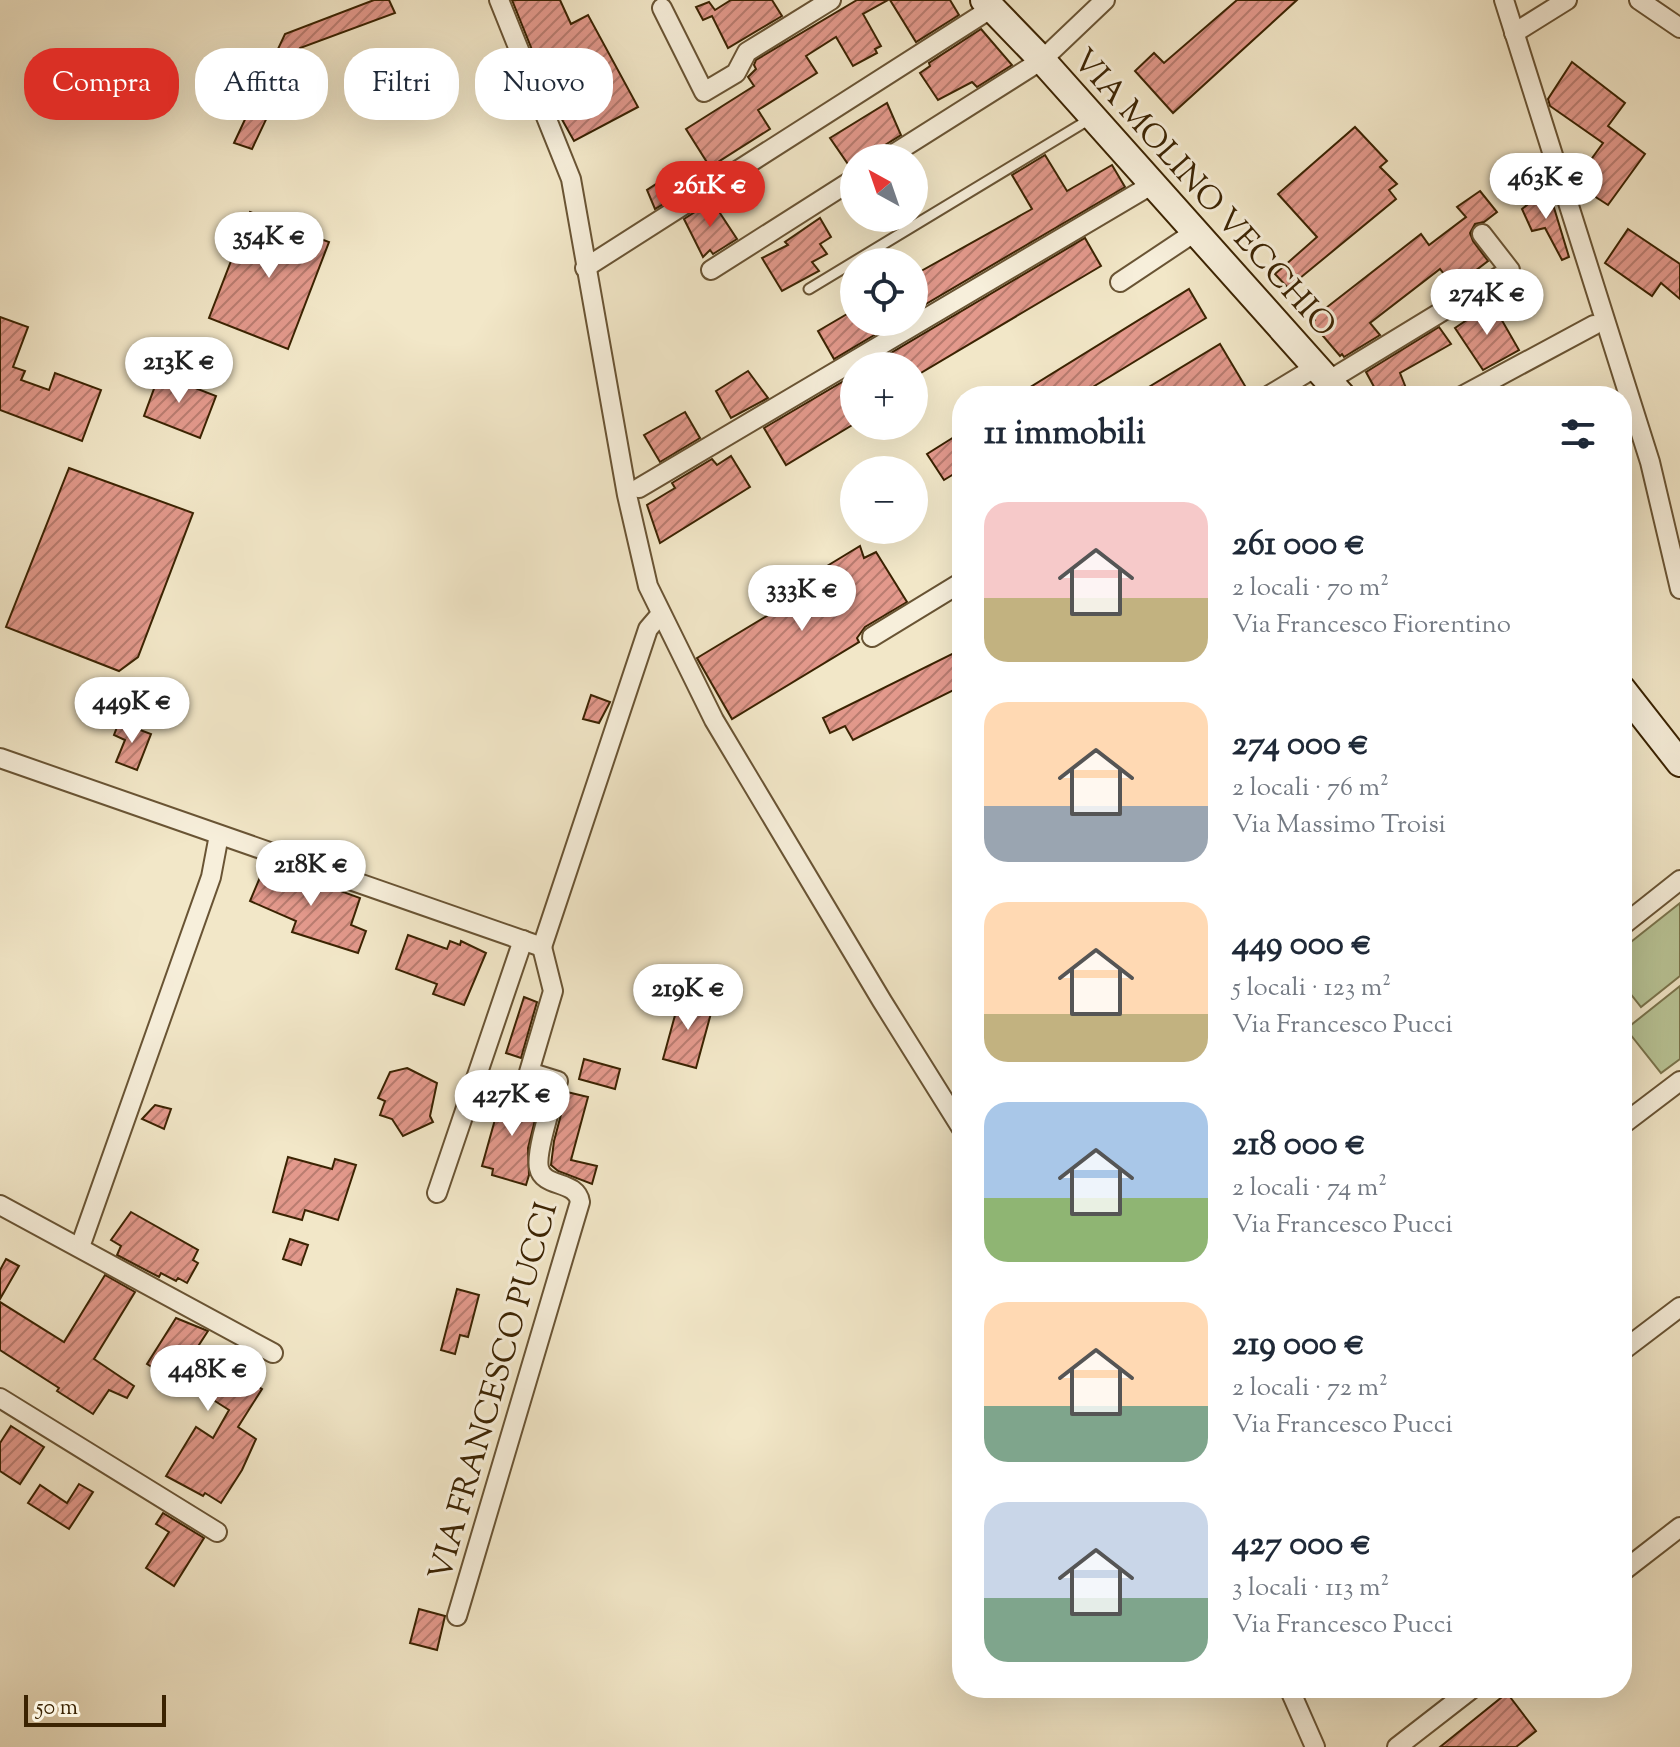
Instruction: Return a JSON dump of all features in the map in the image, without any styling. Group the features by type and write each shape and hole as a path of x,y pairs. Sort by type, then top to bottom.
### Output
{"street":[{"path":"499,0 571,179 627,495 648,586 714,720 952,1113"},
{"path":"662,8 704,92 736,73 747,52 831,0"},
{"path":"909,144 1042,60 1105,0"},
{"path":"1504,0 1626,386"},
{"path":"1514,33 1567,0"},
{"path":"1639,0 1680,28"},
{"path":"585,268 988,4"},
{"name":"VIA MOLINO VECCHIO","path":"988,4 1042,60 1329,381"},
{"path":"639,488 1153,184"},
{"path":"711,270 840,188"},
{"path":"1120,282 1195,232"},
{"path":"1309,386 1329,381 1510,270 1482,234"},
{"path":"1481,386 1594,325"},
{"path":"1632,405 1650,462 1680,589"},
{"path":"872,637 952,588"},
{"path":"0,758 542,947 648,629 660,615"},
{"path":"1632,702 1680,763"},
{"path":"80,1247 211,877 219,835"},
{"path":"1632,918 1680,880"},
{"path":"437,1193 523,940"},
{"name":"VIA FRANCESCO PUCCI","path":"457,1616 580,1202 579,1195 571,1188 543,1176 539,1168 540,1149 558,1081 529,1072 553,991 542,947"},
{"path":"1632,1117 1680,1081"},
{"path":"0,1205 273,1353"},
{"path":"1632,1343 1680,1307"},
{"path":"0,1398 217,1532"},
{"path":"1632,1564 1680,1527"},
{"path":"1293,1698 1315,1747"},
{"path":"1397,1747 1460,1698"}],"lane":[{"path":"809,289 1093,118"}],"green space":[{"path":"1680,903 1680,976 1641,1007 1632,996 1632,941"},
{"path":"1680,986 1680,1059 1661,1073 1632,1037 1632,1024"}],"building":[{"path":"374,0 389,0 395,13 300,48 278,48 285,34"},
{"path":"512,0 560,0 571,24 588,15 606,48 531,48"},
{"path":"731,0 772,0 782,16 728,48 712,16 703,20 696,7 709,2 715,10"},
{"path":"857,0 888,0 863,14 881,46 875,49 877,53 853,66 836,37 806,56 817,73 758,110 770,129 710,167 686,129 754,86 748,77 756,69 756,60"},
{"path":"890,0 950,0 959,15 916,42"},
{"path":"1237,0 1297,0 1173,113 1135,71 1154,53 1164,63"},
{"path":"981,29 1012,65 977,87 972,82 938,100 920,73 930,66 929,63"},
{"path":"613,61 638,107 574,141 562,120 613,120"},
{"path":"1572,62 1625,103 1608,126 1645,154 1608,205 1574,183 1603,143 1550,106 1548,99"},
{"path":"887,103 901,135 887,144 840,144 840,152 830,138"},
{"path":"245,120 266,120 252,149 234,143"},
{"path":"1355,127 1387,161 1380,167 1397,184 1389,190 1396,199 1288,288 1275,274 1317,237 1278,194"},
{"path":"1045,155 1067,191 1112,165 1125,187 928,303 928,267 1032,209 1012,175"},
{"path":"667,177 678,195 655,209 647,190"},
{"path":"1548,188 1569,257 1562,260 1545,228 1532,231 1522,209"},
{"path":"1480,191 1497,212 1484,222 1475,224 1470,233 1488,261 1454,287 1440,269 1370,323 1380,335 1344,357 1342,354 1340,356 1312,323 1313,318 1421,234 1429,245 1466,217 1457,207"},
{"path":"712,201 737,239 713,254 710,250 703,257 684,219"},
{"path":"250,212 329,242 288,349 209,318"},
{"path":"820,218 831,237 820,244 827,254 812,262 819,271 782,291 762,258 788,245 785,242"},
{"path":"1628,229 1680,264 1680,299 1661,283 1652,296 1605,263"},
{"path":"1085,238 1101,266 928,369 928,352 893,352 920,336 928,336 928,331"},
{"path":"1189,289 1206,318 1094,386 1032,386"},
{"path":"1492,303 1519,350 1483,370 1455,328"},
{"path":"0,317 28,327 13,367 25,371 21,380 49,390 55,373 101,390 82,441 0,410"},
{"path":"840,318 840,336 873,336 846,352 840,352 834,359 818,331"},
{"path":"1439,327 1451,344 1400,373 1405,386 1374,386 1366,372"},
{"path":"1220,344 1245,386 1151,386"},
{"path":"162,367 179,376 177,381 216,396 200,438 144,416"},
{"path":"748,371 768,398 731,418 716,391"},
{"path":"840,383 840,432 786,465 764,428"},
{"path":"685,412 700,438 660,462 644,435"},
{"path":"952,438 952,475 944,480 927,454"},
{"path":"731,456 750,487 660,543 647,505 675,488 672,483 712,459 717,465"},
{"path":"69,468 193,513 138,657 119,671 6,627"},
{"path":"860,546 864,558 876,552 907,602 865,627 857,638 859,642 732,719 697,658 833,576 827,566"},
{"path":"952,654 952,691 853,740 845,726 830,733 823,718"},
{"path":"591,695 610,702 599,723 583,719"},
{"path":"119,722 151,734 137,770 116,762 125,740 114,735"},
{"path":"266,863 326,889 327,886 360,898 351,925 366,931 358,953 292,932 296,921 250,901"},
{"path":"408,935 447,949 450,941 460,945 461,941 486,953 464,1005 433,994 437,984 396,969"},
{"path":"524,997 537,1002 521,1058 506,1053"},
{"path":"680,997 713,1006 696,1068 663,1059"},
{"path":"584,1059 620,1069 615,1089 579,1079"},
{"path":"407,1068 437,1083 430,1116 433,1122 403,1136 392,1119 380,1115 385,1101 378,1098 390,1072"},
{"path":"503,1091 540,1100 528,1148 529,1175 526,1185 492,1175 493,1169 482,1166"},
{"path":"567,1092 588,1097 571,1160 597,1166 592,1184 558,1171 551,1165"},
{"path":"155,1105 171,1109 164,1129 142,1119"},
{"path":"288,1157 332,1169 335,1159 356,1165 338,1220 305,1210 302,1220 273,1212"},
{"path":"131,1212 198,1250 193,1260 198,1263 187,1283 161,1273 159,1277 117,1255 121,1246 111,1240"},
{"path":"290,1239 308,1245 301,1265 283,1259"},
{"path":"6,1259 19,1266 0,1299 0,1270"},
{"path":"105,1275 135,1292 94,1359 134,1386 127,1398 109,1390 93,1414 0,1350 0,1302 64,1342"},
{"path":"457,1289 479,1295 468,1337 460,1335 455,1354 441,1350"},
{"path":"176,1318 208,1331 197,1348 262,1389 238,1427 256,1439 242,1470 221,1503 166,1476 196,1427 213,1438 229,1410 179,1378 176,1382 147,1364"},
{"path":"11,1426 44,1447 20,1484 0,1471 0,1443"},
{"path":"79,1484 93,1492 69,1529 28,1503 40,1485 67,1503"},
{"path":"163,1513 204,1538 174,1586 146,1568 169,1532 156,1524"},
{"path":"419,1609 445,1616 437,1650 410,1643"},
{"path":"1501,1698 1511,1698 1536,1731 1516,1747 1440,1747"}]}
